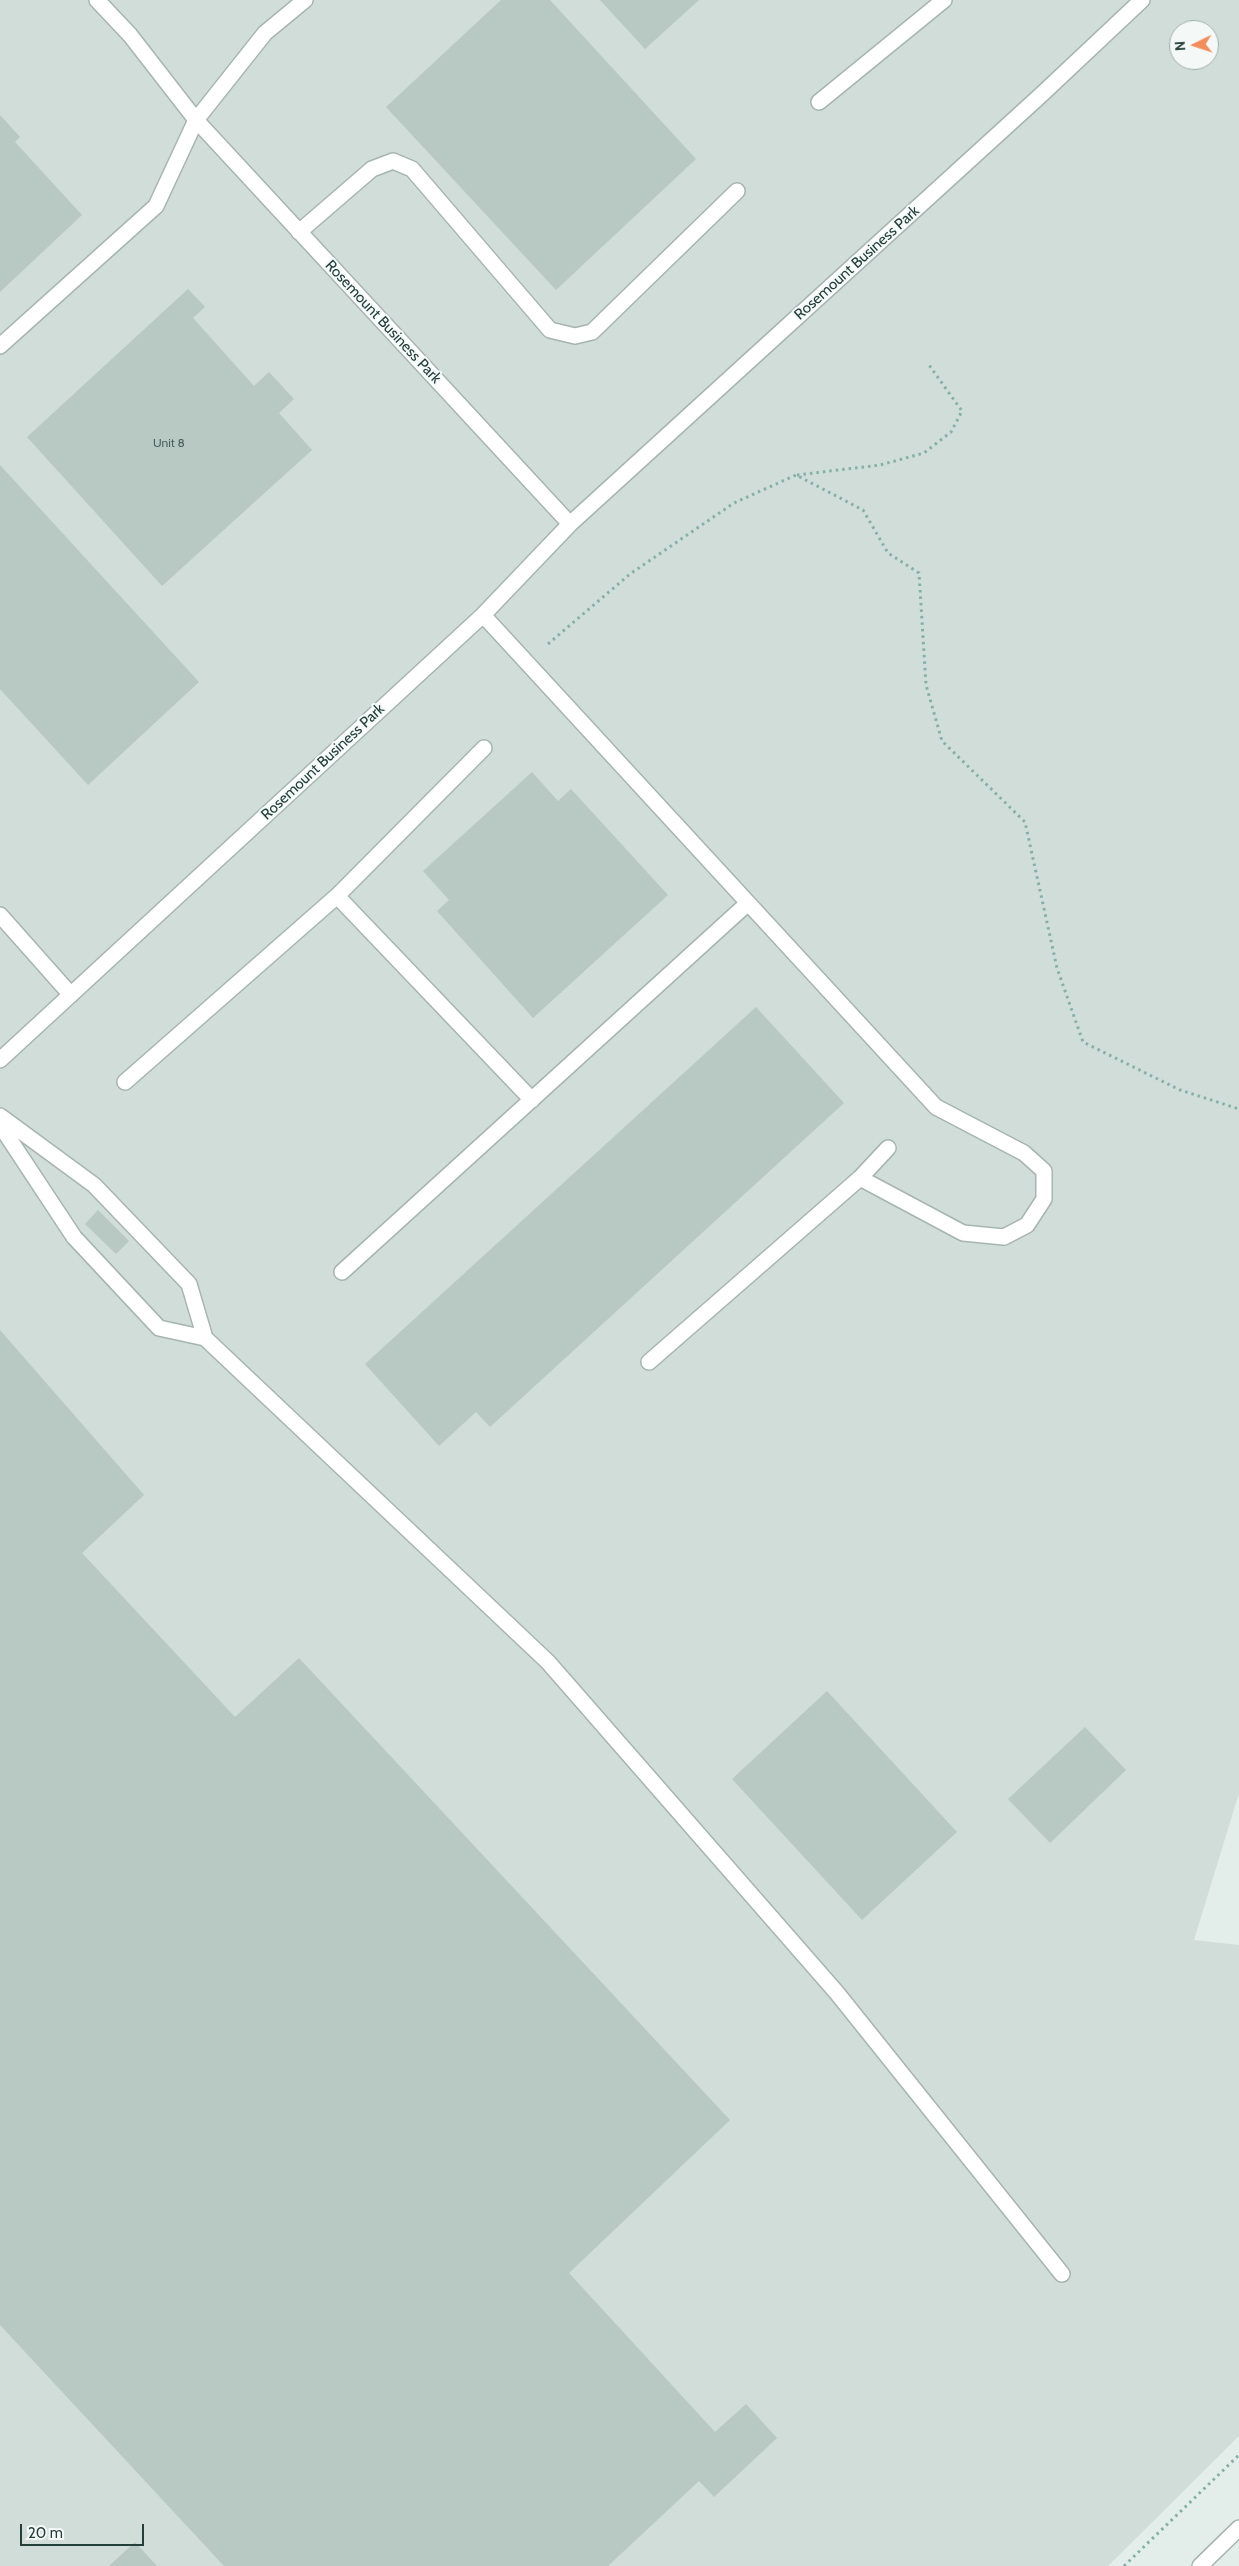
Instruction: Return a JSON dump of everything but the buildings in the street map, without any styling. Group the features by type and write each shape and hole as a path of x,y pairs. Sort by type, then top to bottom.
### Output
{"street":[{"name":"Rosemount Business Park","path":"96,0 130,35 196,120 570,524"},
{"path":"0,346 156,206 196,120 265,33 305,0"},
{"path":"819,102 944,0"},
{"name":"Rosemount Business Park","path":"0,1060 483,616 570,524 1026,109 1142,0"},
{"path":"299,232 372,168 393,160 412,169 550,330 575,336 592,332 737,191"},
{"path":"483,616 936,1107 1024,1153 1044,1171 1044,1199 1027,1225 1004,1237 962,1233 860,1178"},
{"path":"125,1082 337,896 484,748"},
{"path":"337,896 532,1100"},
{"path":"342,1272 748,903"},
{"path":"0,914 71,995"},
{"path":"0,1116 94,1185 189,1284 205,1338 548,1662 837,1993 1062,2274"},
{"path":"0,1124 74,1237 159,1328 205,1338"},
{"path":"649,1362 860,1178 888,1148"},
{"path":"1200,2566 1239,2528"}],"path":[{"path":"526,662 630,574 734,504 796,475 880,465 924,453 951,432 962,410 929,365"},
{"path":"796,475 863,510 888,553 919,573 926,685 942,741 1025,822 1057,968 1083,1042 1180,1090 1239,1109"},
{"path":"1124,2566 1239,2455"}],"shaded area":[{"path":"0,0 1239,0 1239,1793 1194,1940 1239,1945 1239,2436 1108,2566 0,2566"}]}
